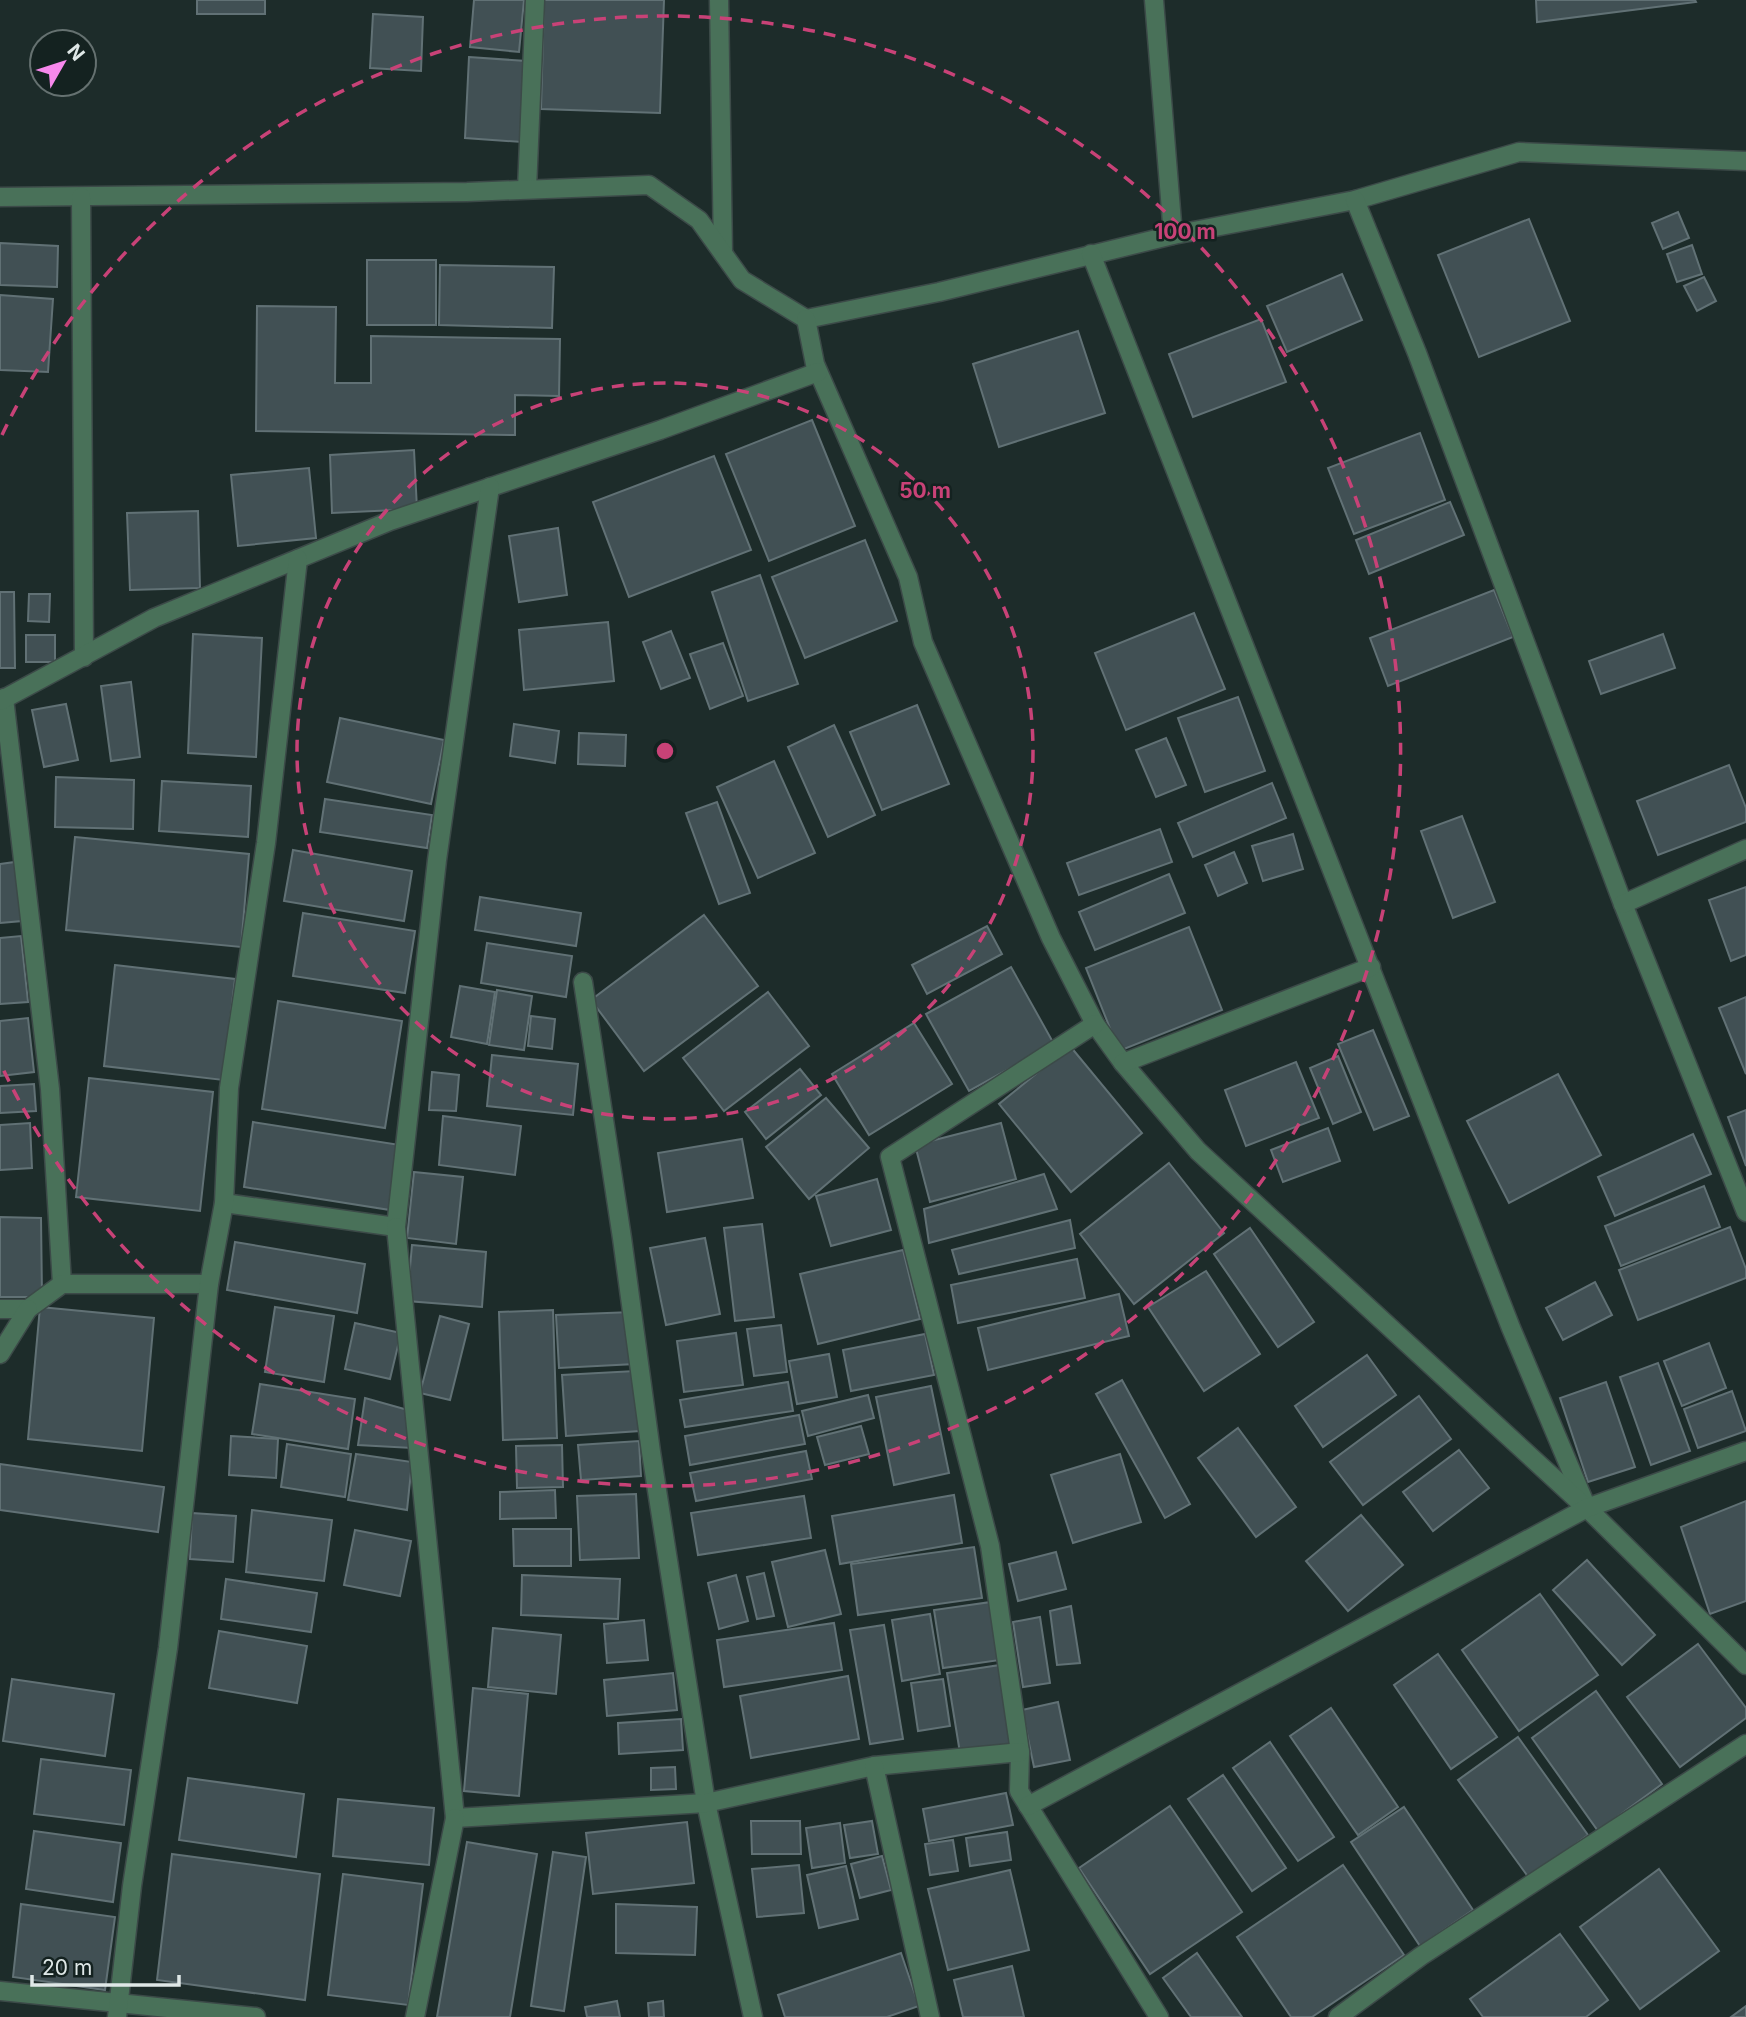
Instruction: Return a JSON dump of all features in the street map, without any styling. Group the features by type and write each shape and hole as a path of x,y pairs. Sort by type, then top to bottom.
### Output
{"street":[{"path":"527,190 535,0"},
{"path":"719,0 723,253"},
{"path":"1154,0 1173,235"},
{"path":"0,197 527,190 649,185 699,220 742,280 806,319 939,292 1173,235 1355,200 1519,152 1746,160"},
{"path":"80,197 84,657"},
{"path":"1355,200 1417,353 1623,904 1746,1212"},
{"path":"1091,254 1511,1328 1587,1508"},
{"path":"806,319 818,372 908,577 923,642 1051,938 1095,1024 1198,1151 1587,1508 1746,1665"},
{"path":"62,1284 50,1090 2,699 154,618 390,521 660,430 818,372"},
{"path":"415,2017 455,1818 396,1227 437,860 490,487"},
{"path":"118,2010 132,1886 168,1648 209,1284 225,1203 229,1088 266,843 298,559"},
{"path":"1623,904 1746,849"},
{"path":"1124,1063 1371,967"},
{"path":"583,982 651,1452 706,1804 753,2017"},
{"path":"1095,1024 890,1157 990,1546 1020,1752 1019,1791 1159,2017"},
{"path":"225,1203 396,1227"},
{"path":"0,1354 28,1309 62,1284 209,1284"},
{"path":"0,1309 28,1309"},
{"path":"1028,1806 1587,1508 1746,1451"},
{"path":"1338,2017 1421,1956 1746,1744"},
{"path":"455,1818 706,1804 874,1766 1020,1752"},
{"path":"874,1766 930,2017"},
{"path":"0,1991 118,2010 256,2017"}],"building":[{"path":"197,0 265,0 265,14 197,14"},
{"path":"474,0 524,0 519,52 470,47"},
{"path":"544,0 664,0 660,113 541,109"},
{"path":"1536,0 1695,0 1696,2 1537,22"},
{"path":"373,14 423,17 421,71 370,68"},
{"path":"469,57 526,61 522,142 465,138"},
{"path":"1678,212 1689,238 1663,249 1652,223"},
{"path":"1529,219 1570,321 1479,357 1438,255"},
{"path":"0,243 58,246 57,287 0,285"},
{"path":"1692,245 1702,274 1677,282 1667,254"},
{"path":"367,260 436,260 436,325 367,325"},
{"path":"440,265 554,267 552,328 439,325"},
{"path":"1342,274 1362,320 1287,352 1267,306"},
{"path":"1704,277 1716,301 1697,311 1684,286"},
{"path":"0,295 53,299 48,372 0,370"},
{"path":"257,306 336,307 335,383 371,383 371,336 560,339 559,396 515,395 515,435 256,431"},
{"path":"1261,319 1286,382 1193,417 1169,354"},
{"path":"1078,331 1105,413 999,447 973,364"},
{"path":"812,420 855,526 769,561 726,454"},
{"path":"1420,433 1445,500 1354,534 1328,468"},
{"path":"414,450 417,509 332,513 330,455"},
{"path":"714,456 751,550 629,597 593,502"},
{"path":"309,468 316,538 238,546 231,475"},
{"path":"1450,502 1464,535 1369,574 1356,540"},
{"path":"198,511 200,588 130,590 127,513"},
{"path":"558,528 567,595 519,602 509,536"},
{"path":"865,540 897,621 805,658 772,577"},
{"path":"760,575 798,684 748,701 712,592"},
{"path":"1494,590 1513,637 1388,686 1370,638"},
{"path":"0,592 14,592 15,668 0,668"},
{"path":"29,594 50,594 49,622 28,621"},
{"path":"1194,613 1225,689 1126,730 1095,653"},
{"path":"608,622 614,681 524,690 519,630"},
{"path":"671,631 690,678 661,689 643,642"},
{"path":"193,634 262,638 256,757 188,753"},
{"path":"1663,634 1675,668 1601,694 1589,661"},
{"path":"26,635 55,635 55,662 26,662"},
{"path":"723,643 743,696 710,709 690,654"},
{"path":"131,682 140,757 111,761 101,686"},
{"path":"1238,697 1265,771 1205,792 1178,718"},
{"path":"66,704 78,760 44,767 32,710"},
{"path":"917,705 949,784 882,810 850,732"},
{"path":"340,718 444,740 431,804 327,782"},
{"path":"514,724 559,731 555,763 510,756"},
{"path":"834,725 875,815 828,837 788,747"},
{"path":"579,733 626,735 625,766 578,764"},
{"path":"1166,738 1186,785 1156,797 1136,750"},
{"path":"774,761 815,853 758,878 717,787"},
{"path":"1729,765 1746,808 1746,822 1658,855 1637,801"},
{"path":"56,777 134,780 133,829 55,827"},
{"path":"162,781 251,786 248,837 159,831"},
{"path":"1272,783 1286,818 1193,857 1178,823"},
{"path":"325,799 432,815 427,848 320,832"},
{"path":"717,802 750,893 719,904 686,813"},
{"path":"1462,816 1495,902 1453,918 1421,831"},
{"path":"1160,829 1172,862 1079,895 1067,863"},
{"path":"1293,834 1303,869 1263,881 1252,846"},
{"path":"75,837 249,854 241,947 66,930"},
{"path":"293,850 412,871 404,921 284,901"},
{"path":"1234,852 1247,883 1218,896 1205,865"},
{"path":"15,862 22,921 0,923 0,864"},
{"path":"1169,874 1185,913 1095,950 1079,912"},
{"path":"1746,887 1746,955 1731,961 1709,900"},
{"path":"480,897 581,913 576,946 475,930"},
{"path":"303,913 415,931 405,993 293,976"},
{"path":"704,915 758,986 644,1071 591,1000"},
{"path":"987,926 1002,954 927,994 912,965"},
{"path":"1189,927 1222,1010 1119,1051 1086,968"},
{"path":"21,936 28,1002 0,1004 0,938"},
{"path":"487,943 572,956 566,997 481,983"},
{"path":"115,965 235,979 223,1080 104,1066"},
{"path":"1011,967 1054,1044 969,1091 926,1014"},
{"path":"460,986 495,992 487,1044 451,1037"},
{"path":"497,990 532,996 524,1050 489,1045"},
{"path":"768,992 809,1046 724,1111 683,1058"},
{"path":"1746,997 1746,1074 1719,1008"},
{"path":"278,1001 402,1021 385,1128 262,1109"},
{"path":"531,1016 555,1019 552,1049 528,1046"},
{"path":"28,1018 34,1072 0,1076 0,1021"},
{"path":"914,1023 952,1084 869,1135 832,1074"},
{"path":"1373,1030 1409,1116 1374,1130 1338,1044"},
{"path":"1070,1046 1142,1133 1071,1192 999,1104"},
{"path":"492,1055 578,1064 573,1115 487,1106"},
{"path":"1338,1056 1361,1112 1333,1124 1310,1068"},
{"path":"1296,1062 1319,1118 1246,1146 1225,1090"},
{"path":"800,1069 821,1095 766,1139 745,1112"},
{"path":"432,1072 459,1075 456,1111 429,1110"},
{"path":"1558,1074 1601,1155 1509,1203 1467,1121"},
{"path":"89,1078 213,1092 200,1211 76,1197"},
{"path":"34,1084 36,1111 0,1113 0,1086"},
{"path":"826,1098 869,1148 809,1199 766,1147"},
{"path":"1746,1110 1746,1166 1728,1117"},
{"path":"443,1116 521,1126 515,1175 439,1165"},
{"path":"253,1122 400,1145 390,1210 244,1187"},
{"path":"30,1123 32,1168 0,1170 0,1125"},
{"path":"1001,1123 1016,1179 930,1202 915,1145"},
{"path":"1328,1128 1340,1161 1283,1182 1271,1150"},
{"path":"1693,1134 1711,1174 1615,1216 1598,1177"},
{"path":"742,1139 753,1198 667,1212 658,1153"},
{"path":"1169,1163 1224,1233 1134,1304 1080,1234"},
{"path":"414,1172 463,1177 456,1244 407,1238"},
{"path":"1044,1174 1057,1209 929,1243 924,1209"},
{"path":"877,1179 891,1230 831,1246 816,1196"},
{"path":"1704,1186 1720,1227 1621,1266 1605,1226"},
{"path":"0,1217 41,1218 42,1297 0,1297"},
{"path":"1070,1220 1075,1248 959,1274 952,1250"},
{"path":"762,1224 774,1317 735,1321 724,1228"},
{"path":"1730,1227 1746,1269 1746,1278 1638,1320 1619,1270"},
{"path":"1250,1228 1314,1322 1278,1347 1214,1254"},
{"path":"705,1238 720,1314 666,1325 650,1248"},
{"path":"235,1242 365,1264 357,1313 227,1290"},
{"path":"412,1245 486,1252 482,1307 407,1301"},
{"path":"903,1250 920,1319 818,1344 800,1274"},
{"path":"1077,1259 1085,1298 958,1323 951,1285"},
{"path":"1206,1271 1260,1354 1204,1391 1148,1307"},
{"path":"1595,1282 1612,1315 1563,1340 1546,1308"},
{"path":"1119,1294 1129,1336 988,1370 978,1328"},
{"path":"40,1307 154,1318 142,1451 28,1439"},
{"path":"275,1307 334,1316 324,1382 265,1372"},
{"path":"553,1310 557,1438 503,1440 499,1312"},
{"path":"632,1312 635,1364 559,1368 556,1315"},
{"path":"440,1316 469,1324 450,1400 420,1393"},
{"path":"355,1323 401,1333 390,1379 345,1369"},
{"path":"781,1325 787,1372 754,1376 747,1329"},
{"path":"736,1333 743,1385 684,1392 677,1341"},
{"path":"925,1334 934,1375 851,1391 843,1350"},
{"path":"1709,1343 1726,1388 1682,1406 1664,1361"},
{"path":"829,1354 837,1397 797,1404 789,1361"},
{"path":"1367,1355 1396,1395 1323,1447 1295,1406"},
{"path":"1658,1363 1690,1451 1651,1465 1620,1377"},
{"path":"635,1371 640,1431 566,1436 562,1375"},
{"path":"1122,1380 1190,1504 1165,1518 1096,1394"},
{"path":"788,1382 793,1411 685,1427 680,1400"},
{"path":"1606,1382 1635,1467 1588,1482 1560,1398"},
{"path":"260,1384 355,1399 348,1449 252,1434"},
{"path":"931,1386 949,1473 894,1485 876,1397"},
{"path":"1732,1391 1746,1431 1698,1448 1684,1409"},
{"path":"868,1395 874,1418 808,1436 802,1411"},
{"path":"1419,1396 1451,1439 1363,1505 1330,1462"},
{"path":"365,1398 408,1410 412,1448 358,1445"},
{"path":"799,1415 805,1444 690,1465 685,1436"},
{"path":"861,1426 869,1454 825,1465 817,1437"},
{"path":"1238,1428 1296,1507 1256,1537 1198,1458"},
{"path":"231,1436 278,1439 276,1478 229,1475"},
{"path":"639,1441 641,1476 581,1480 578,1445"},
{"path":"287,1444 351,1454 345,1497 281,1487"},
{"path":"562,1445 563,1487 517,1488 516,1446"},
{"path":"1459,1450 1489,1488 1433,1531 1403,1492"},
{"path":"806,1451 812,1479 696,1501 690,1473"},
{"path":"356,1454 412,1462 407,1510 348,1500"},
{"path":"1120,1454 1141,1522 1073,1543 1051,1475"},
{"path":"0,1464 164,1487 158,1532 0,1510"},
{"path":"555,1490 556,1518 500,1519 500,1492"},
{"path":"636,1494 639,1558 580,1560 577,1496"},
{"path":"954,1495 962,1543 840,1564 832,1516"},
{"path":"804,1496 811,1538 698,1555 691,1513"},
{"path":"1746,1501 1746,1601 1710,1614 1681,1527"},
{"path":"252,1510 332,1520 324,1581 246,1572"},
{"path":"192,1513 236,1516 233,1562 190,1559"},
{"path":"1361,1515 1403,1565 1348,1611 1306,1561"},
{"path":"513,1529 571,1529 571,1566 514,1566"},
{"path":"355,1530 411,1541 400,1596 344,1585"},
{"path":"974,1547 982,1598 858,1615 851,1564"},
{"path":"825,1550 841,1614 788,1627 772,1562"},
{"path":"1056,1552 1066,1589 1018,1601 1009,1564"},
{"path":"1587,1560 1655,1635 1622,1665 1553,1590"},
{"path":"764,1573 774,1616 757,1619 747,1577"},
{"path":"522,1575 620,1579 618,1619 521,1615"},
{"path":"736,1575 748,1621 719,1629 708,1583"},
{"path":"226,1579 317,1593 311,1632 221,1619"},
{"path":"1540,1594 1598,1675 1519,1731 1462,1650"},
{"path":"991,1602 1000,1660 943,1668 934,1610"},
{"path":"1071,1606 1080,1663 1057,1665 1050,1611"},
{"path":"930,1614 940,1674 902,1681 892,1620"},
{"path":"1040,1617 1050,1683 1023,1687 1013,1622"},
{"path":"644,1620 648,1660 607,1663 604,1624"},
{"path":"834,1623 842,1670 724,1687 717,1640"},
{"path":"884,1625 903,1739 870,1744 850,1630"},
{"path":"493,1628 561,1635 556,1694 488,1687"},
{"path":"219,1631 307,1646 297,1703 209,1688"},
{"path":"1698,1644 1746,1708 1746,1718 1680,1767 1627,1697"},
{"path":"1438,1654 1497,1737 1451,1769 1394,1685"},
{"path":"1000,1665 1013,1744 960,1753 947,1673"},
{"path":"673,1673 677,1710 607,1716 604,1680"},
{"path":"848,1676 859,1739 751,1758 740,1696"},
{"path":"12,1679 114,1694 105,1756 3,1741"},
{"path":"943,1679 950,1726 918,1731 911,1683"},
{"path":"473,1688 528,1694 519,1796 464,1791"},
{"path":"1596,1691 1662,1784 1598,1831 1532,1738"},
{"path":"1058,1702 1070,1760 1034,1767 1022,1710"},
{"path":"1331,1708 1398,1807 1358,1835 1290,1736"},
{"path":"681,1719 683,1750 619,1754 618,1723"},
{"path":"1518,1737 1588,1835 1529,1878 1458,1780"},
{"path":"1270,1742 1334,1837 1298,1861 1233,1768"},
{"path":"41,1759 131,1770 124,1825 34,1814"},
{"path":"675,1767 676,1789 651,1790 651,1768"},
{"path":"1223,1775 1286,1868 1252,1891 1188,1799"},
{"path":"188,1778 304,1794 296,1857 179,1840"},
{"path":"1006,1793 1013,1825 929,1841 923,1809"},
{"path":"338,1799 434,1808 429,1865 333,1856"},
{"path":"1170,1806 1242,1912 1150,1974 1079,1868"},
{"path":"1404,1807 1473,1910 1420,1946 1351,1842"},
{"path":"751,1821 800,1821 801,1854 752,1854"},
{"path":"872,1821 878,1854 850,1858 844,1825"},
{"path":"687,1822 694,1883 593,1894 586,1833"},
{"path":"840,1823 845,1863 812,1868 806,1828"},
{"path":"34,1831 121,1843 113,1902 26,1889"},
{"path":"1007,1832 1011,1860 970,1866 966,1838"},
{"path":"953,1840 958,1871 930,1875 925,1844"},
{"path":"467,1842 537,1854 510,2017 437,2017"},
{"path":"553,1852 586,1857 564,2011 531,2006"},
{"path":"172,1854 320,1874 305,2000 157,1980"},
{"path":"882,1856 891,1890 860,1898 851,1864"},
{"path":"799,1865 804,1913 757,1917 752,1869"},
{"path":"1343,1865 1404,1955 1312,2017 1291,2017 1237,1937"},
{"path":"846,1866 858,1919 819,1928 807,1875"},
{"path":"1659,1869 1719,1951 1640,2009 1580,1927"},
{"path":"1010,1870 1029,1950 948,1970 928,1889"},
{"path":"343,1874 423,1884 408,2005 328,1995"},
{"path":"21,1904 115,1917 105,1990 13,1977"},
{"path":"616,1904 697,1907 695,1955 616,1953"},
{"path":"1560,1934 1608,2000 1586,2017 1483,2017 1470,1999"},
{"path":"901,1953 919,2006 887,2017 785,2017 778,1995"},
{"path":"1197,1953 1242,2017 1191,2017 1163,1978"},
{"path":"1012,1966 1024,2017 963,2017 954,1980"},
{"path":"617,2001 620,2017 587,2017 585,2007"},
{"path":"663,2001 664,2017 649,2017 648,2003"},
{"path":"1746,2006 1746,2017 1731,2017"}]}
